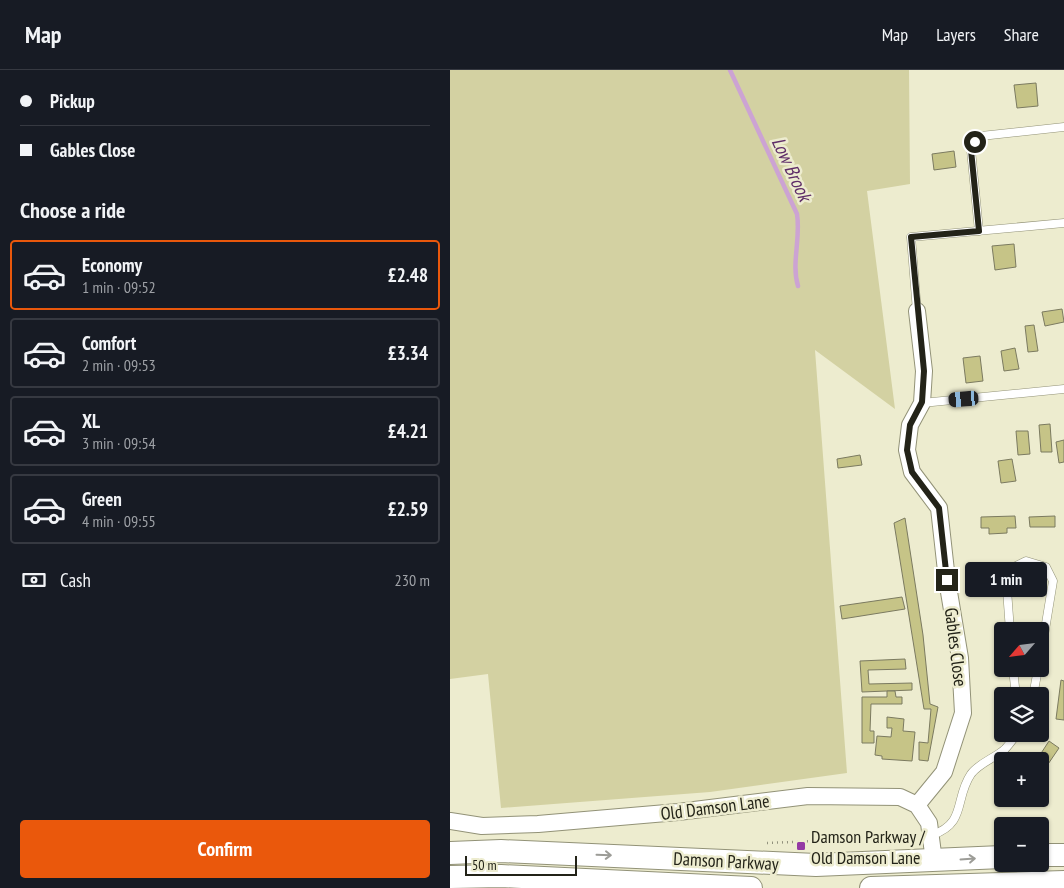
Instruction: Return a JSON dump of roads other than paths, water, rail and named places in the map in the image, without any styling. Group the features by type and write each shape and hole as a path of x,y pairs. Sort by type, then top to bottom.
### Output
{"street":[{"name":"Gables Close","path":"917,310 924,371 922,402 910,425 907,450 912,472 939,508 947,580 960,658 963,712 944,772 917,805"},
{"name":"Old Damson Lane","path":"450,821 482,826 538,824 678,812 808,796 900,797 917,805"},
{"path":"917,805 929,824 934,861"},
{"name":"Damson Parkway","path":"450,853 500,851 816,865 994,857"},
{"path":"1049,855 1064,855"},
{"name":"Damson Parkway","path":"450,877 501,876 751,888"},
{"path":"871,888 1064,882"}],"lane":[{"path":"979,231 971,150 975,142 981,136 1064,127"},
{"path":"917,310 911,237 1064,223"},
{"path":"922,402 1064,389"},
{"path":"1009,622 1006,576 1014,567 1026,561 1046,567 1053,581 1046,622"},
{"path":"932,835 944,831 956,818 966,783 972,772 1005,749 1011,742"}],"waterway":[{"name":"Low Brook","path":"730,70 797,214 798,233 795,269 798,286"}],"place":[{"name":"Damson Parkway / Old Damson Lane","path":"801,846"}]}
